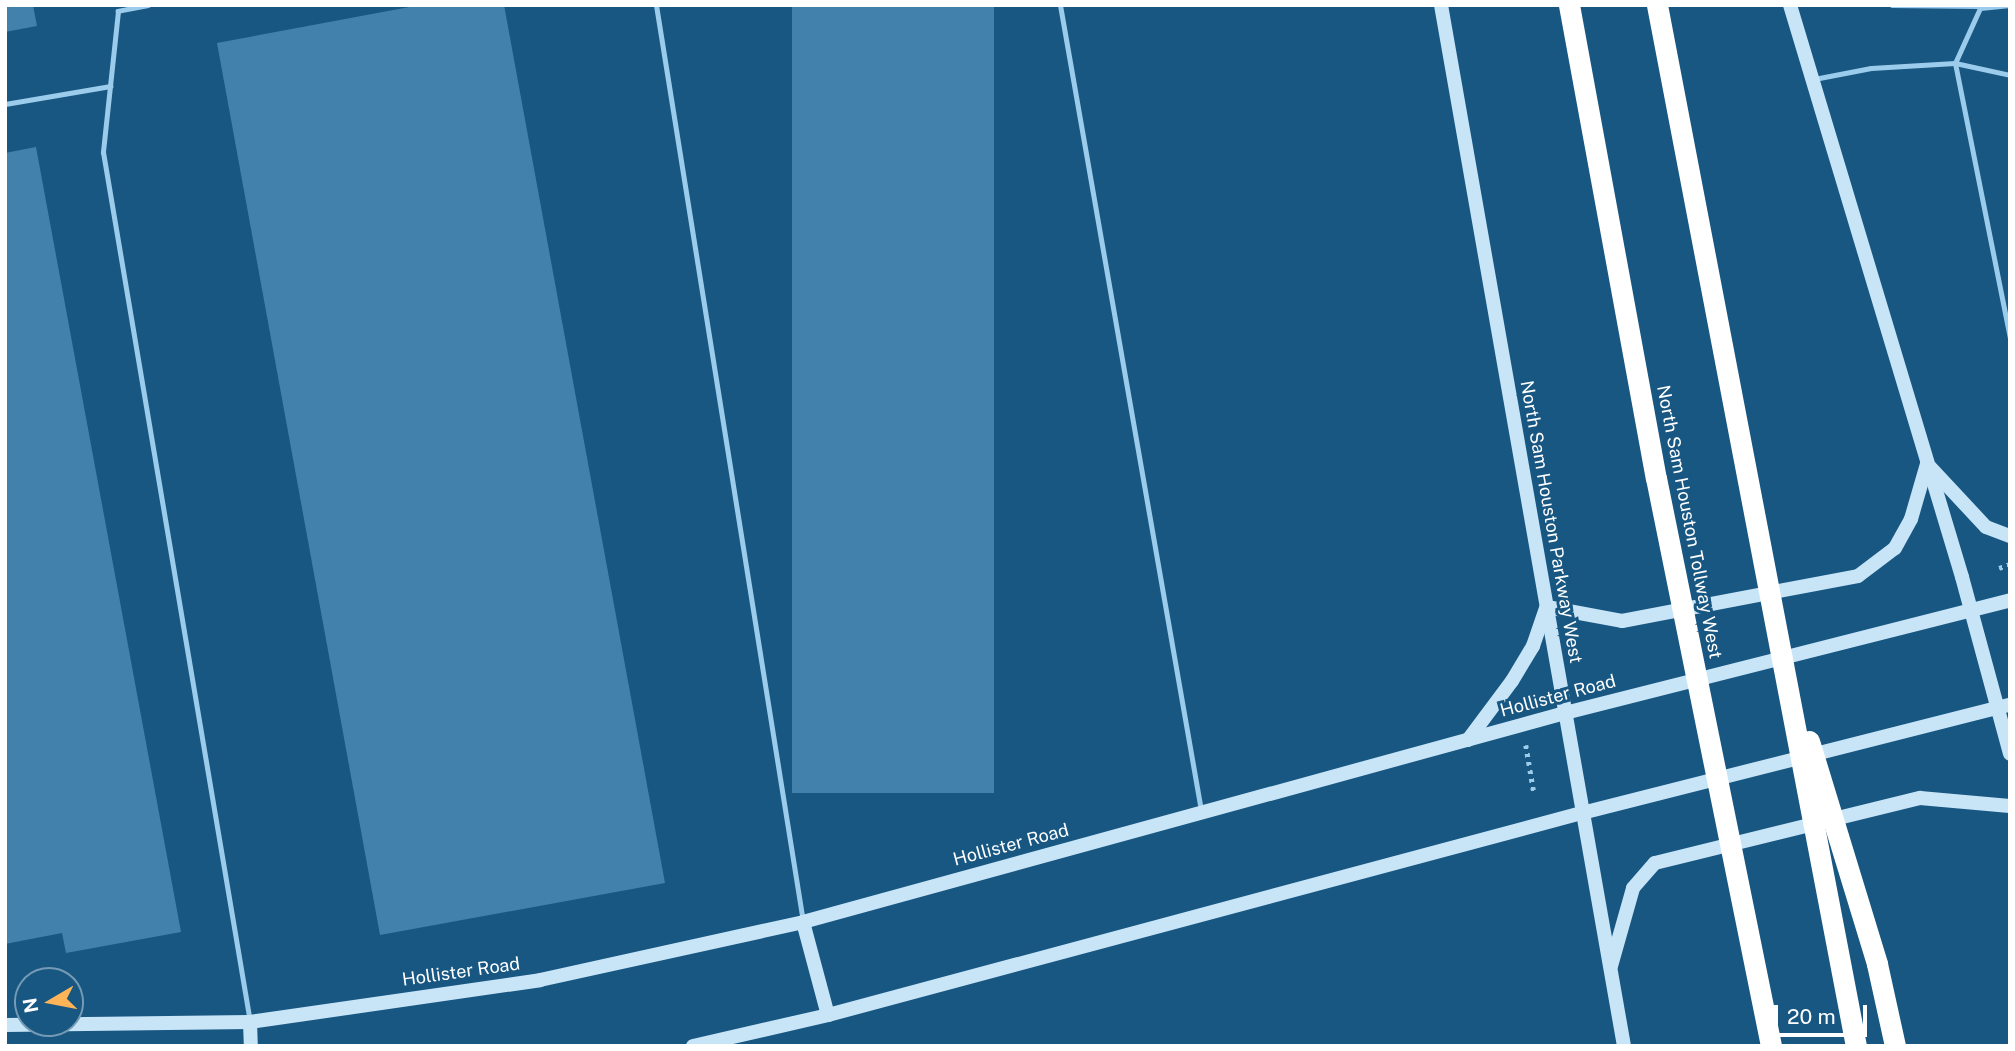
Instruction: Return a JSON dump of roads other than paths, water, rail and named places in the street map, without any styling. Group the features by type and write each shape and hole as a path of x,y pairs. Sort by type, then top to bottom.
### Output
{"highway":[{"name":"North Sam Houston Tollway West","path":"1569,5 1656,478 1770,1046"},
{"path":"1657,5 1741,462 1856,1046"},
{"path":"1775,632 1877,964 1895,1046"}],"main road":[{"name":"North Sam Houston Parkway West","path":"1441,5 1624,1046"},
{"path":"1790,5 1971,610 2004,706 2010,754"},
{"path":"1468,740 1513,681 1533,646 1547,607 1622,621 1858,576 1895,548 1911,519 1927,463"},
{"path":"1927,463 1986,527 2010,536"},
{"name":"Hollister Road","path":"5,1025 250,1022 540,980 803,922 1565,713 2010,600"},
{"path":"693,1046 828,1015 1582,813 2004,706"},
{"path":"1610,969 1633,888 1655,863 1920,798 2010,806"},
{"path":"803,922 828,1015"},
{"path":"250,1022 251,1046"}],"lane":[{"path":"148,5 118,8 103,152 250,1022"},
{"path":"656,5 803,922"},
{"path":"1060,5 1201,813"},
{"path":"1892,5 2010,5"},
{"path":"1979,7 1955,63 2010,338"},
{"path":"1810,79 1871,68 1955,63 2010,75"},
{"path":"5,104 110,86"}]}
